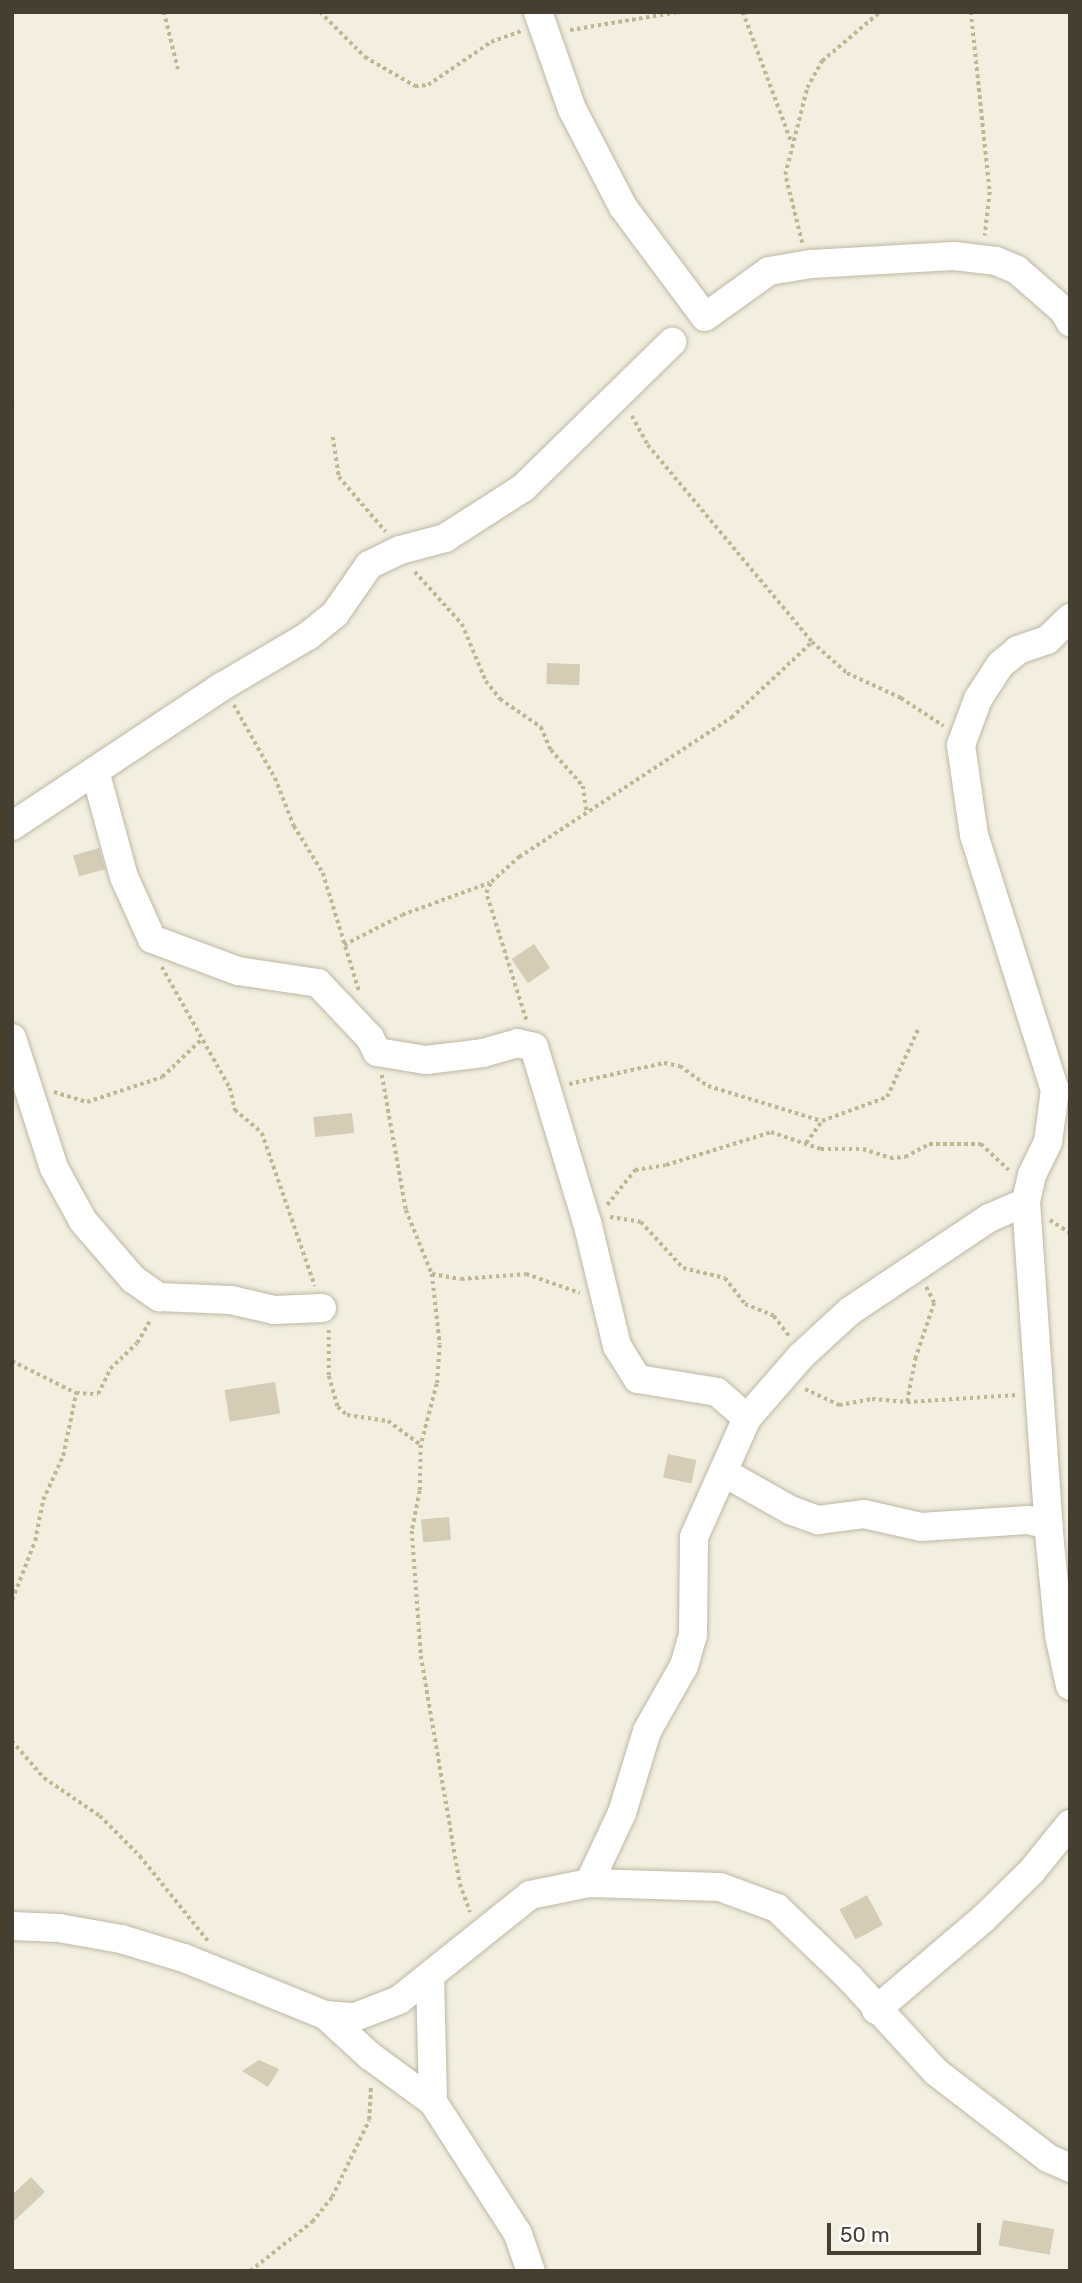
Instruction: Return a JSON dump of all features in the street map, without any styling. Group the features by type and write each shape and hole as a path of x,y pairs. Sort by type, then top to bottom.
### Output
{"street":[{"path":"540,20 572,109 623,207 705,317 769,271 811,264 954,256 1017,270 1064,311 1070,322"},
{"path":"13,823 223,686 308,636 335,614 369,565 400,550 445,538 523,488 672,342"},
{"path":"1070,618 1047,640 1018,650 1000,665 978,699 961,745 974,835 1055,1090 1048,1142 1029,1189 1038,1401 1048,1525 1059,1635 1070,1686"},
{"path":"95,771 124,877 152,939 238,971 318,983 370,1038 377,1052 426,1060 483,1054 517,1043 534,1047 550,1093 617,1346 638,1379 717,1392 747,1418"},
{"path":"12,1038 54,1168 83,1221 133,1279 159,1297 231,1300 274,1310 322,1308"},
{"path":"589,1883 622,1813 647,1731 684,1666 693,1635 694,1537 705,1503 725,1473 747,1418 801,1356 850,1311 907,1276 1029,1189"},
{"path":"725,1473 790,1510 818,1520 864,1514 921,1527 1028,1520 1048,1525"},
{"path":"876,2010 984,1918 1031,1872 1070,1824"},
{"path":"12,1926 59,1928 121,1940 184,1958 325,2015 355,2017 374,2012 430,1976 478,1934 530,1895 589,1883 720,1887 777,1908 825,1952 936,2072 978,2107 1048,2158 1070,2168"},
{"path":"430,1976 433,2102"},
{"path":"325,2015 370,2056 433,2102 518,2234 531,2271"}],"path":[{"path":"164,12 178,69"},
{"path":"320,12 365,57 415,86 428,85 491,42 540,20 566,31 679,12"},
{"path":"743,12 792,142"},
{"path":"811,264 785,175 792,142 807,89 822,61 880,12"},
{"path":"971,12 990,192 982,261"},
{"path":"632,380 632,418 648,444 812,642 847,673 943,725 961,745"},
{"path":"12,401 13,408"},
{"path":"332,437 338,477 462,624 486,681 500,699 541,727 551,750 583,786 587,814"},
{"path":"344,945 402,915 469,894 491,882 519,857 731,718 812,642"},
{"path":"223,686 323,873 360,993"},
{"path":"491,882 486,893 534,1047"},
{"path":"152,939 163,970 230,1088 235,1110 262,1133 274,1159 329,1331 329,1376 338,1407 347,1415 388,1421 421,1446"},
{"path":"806,1143 822,1121 887,1097 919,1027"},
{"path":"27,1084 87,1102 162,1077 202,1039"},
{"path":"377,1052 406,1210 432,1274 440,1345 437,1384 421,1446 420,1491 412,1531 421,1656 460,1884 478,1934"},
{"path":"550,1093 586,1077 664,1063 680,1066 708,1086 822,1121"},
{"path":"801,1356 774,1315 745,1304 725,1278 682,1268 641,1223 600,1215 635,1170 666,1165 771,1132 821,1149 863,1149 890,1158 905,1157 929,1144 981,1144 1029,1189"},
{"path":"432,1274 461,1279 526,1274 608,1305"},
{"path":"907,1276 928,1289 934,1303 915,1359 907,1402"},
{"path":"12,1361 76,1393 98,1394 110,1368 137,1343 159,1297"},
{"path":"780,1378 839,1405 872,1399 907,1402 1026,1394 1038,1401"},
{"path":"12,1600 35,1541 43,1500 63,1456 76,1393"},
{"path":"12,1741 44,1779 100,1816 140,1856 211,1944"},
{"path":"250,2271 312,2222 332,2197 369,2120 370,2056"}],"building":[{"path":"547,663 580,664 579,685 546,684"},
{"path":"99,848 105,869 79,877 73,855"},
{"path":"534,944 550,968 528,983 512,959"},
{"path":"352,1113 354,1133 315,1137 313,1117"},
{"path":"275,1382 280,1414 230,1422 225,1390"},
{"path":"668,1454 696,1460 691,1484 663,1477"},
{"path":"449,1517 451,1540 423,1542 421,1519"},
{"path":"867,1895 883,1925 856,1940 840,1910"},
{"path":"259,2060 279,2069 268,2087 242,2071"},
{"path":"31,2177 45,2192 12,2223 12,2195"},
{"path":"1003,2220 1054,2229 1050,2255 998,2246"}]}
